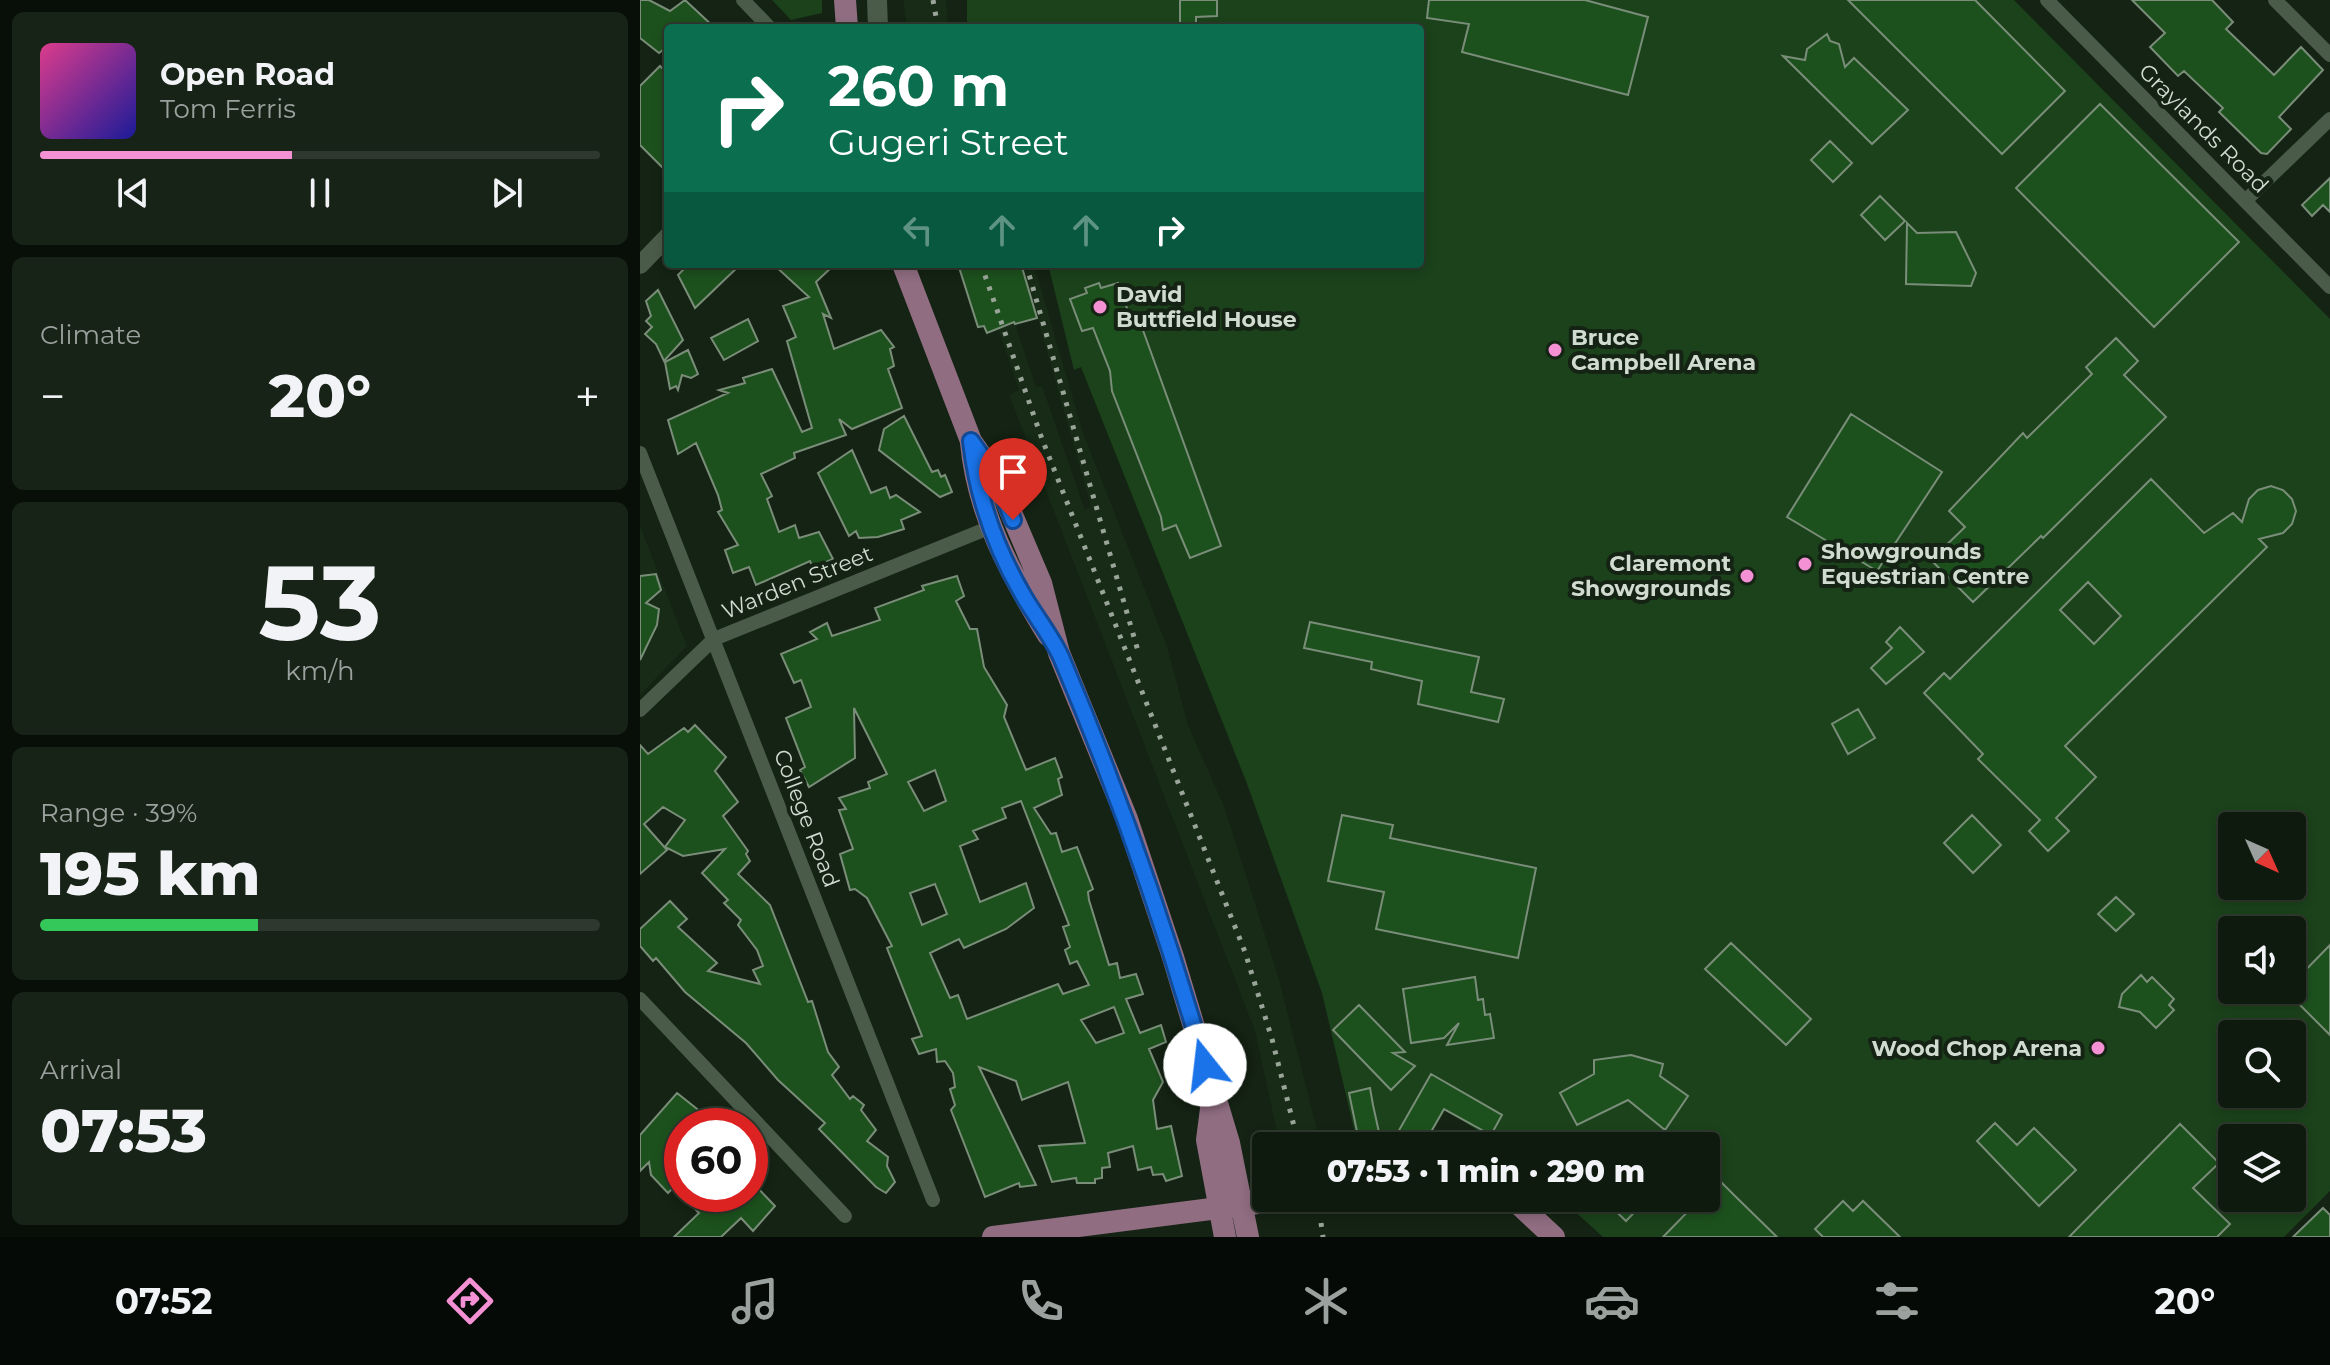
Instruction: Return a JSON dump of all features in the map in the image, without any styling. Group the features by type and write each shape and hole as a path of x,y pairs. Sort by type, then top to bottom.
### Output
{"main road":[{"path":"845,0 847,24"},
{"path":"877,0 878,24"},
{"path":"905,268 971,441 995,475 1041,583 1059,653 1127,819 1173,957 1213,1092 1244,1207 1248,1237"},
{"path":"971,441 975,485 991,527 1021,592 1059,653"},
{"path":"1213,1092 1207,1140 1225,1237"},
{"path":"993,1237 1252,1206"},
{"path":"1527,1212 1554,1237"}],"street":[{"path":"743,0 766,24"},
{"name":"Graylands Road","path":"2047,0 2330,287"},
{"path":"2275,0 2330,55"},
{"path":"2245,201 2330,119"},
{"path":"640,265 664,240"},
{"name":"College Road","path":"640,453 933,1200"},
{"name":"Warden Street","path":"640,710 714,639 991,527"},
{"path":"640,999 845,1216"}],"shaded area":[{"path":"903,0 946,0 948,24 906,24"},
{"path":"977,268 996,268 1036,387 1042,386 1085,510 1091,506 1023,268 1035,268 1083,433 1167,646 1188,725 1224,806 1279,979 1317,1132 1277,1132 1255,1031 1009,395 1019,390"},
{"path":"640,526 687,646 640,695"}],"green space":[{"path":"772,0 822,0 822,13 791,20"},
{"name":"Claremont Showgrounds","path":"967,0 2014,0 2330,319 2330,1191 2284,1237 1603,1237 1575,1212 1720,1212 1720,1132 1480,1132 1445,1110 1432,1132 1355,1132 1322,993 1246,781 1081,367 1074,370 1049,268 1424,268 1424,24 967,24"}],"building":[{"path":"640,0 649,0 670,11 685,0 711,24 664,24 664,49 659,53 640,38"},
{"path":"1180,0 1217,0 1217,16 1196,17 1196,24 1180,24"},
{"path":"1429,0 1585,0 1648,17 1628,95 1462,52 1469,24 1427,18"},
{"path":"1848,0 1975,0 2065,91 2002,154"},
{"path":"2132,0 2212,0 2233,22 2226,29 2274,75 2301,47 2323,70 2279,117 2291,129 2267,154 2261,153 2219,112 2223,108 2184,71 2178,76 2150,47 2165,33"},
{"path":"1827,34 1830,41 1839,44 1845,67 1854,58 1908,110 1872,144 1783,56 1805,60 1807,49"},
{"path":"660,66 664,70 664,169 640,145 640,86"},
{"path":"2100,104 2239,242 2154,327 2016,188"},
{"path":"1830,141 1852,163 1833,182 1811,160"},
{"path":"2330,178 2330,212 2323,205 2312,216 2302,205"},
{"path":"1880,196 1905,221 1885,240 1861,215"},
{"path":"1907,223 1917,233 1956,232 1976,273 1971,286 1906,284"},
{"path":"685,268 737,268 695,308 678,275"},
{"path":"777,268 831,268 816,282 831,318 823,314 834,349 881,330 894,347 890,349 894,366 888,369 902,408 852,429 839,419 846,435 794,453 795,458 761,474 772,496 767,499 779,532 795,525 799,538 819,532 833,559 813,568 810,561 756,585 749,567 733,573 725,550 738,545 718,512 722,510 718,495 696,443 678,454 668,420 728,393 719,390 745,383 743,378 772,369 802,432 812,428 787,341 796,337 783,306 809,297"},
{"path":"959,268 1022,268 1037,318 1014,322 987,333 984,326 978,327"},
{"path":"1099,283 1101,288 1118,283 1133,325 1140,322 1221,546 1190,558 1176,525 1163,530 1161,517 1112,391 1110,371 1093,328 1082,331 1070,299 1087,293 1085,288"},
{"path":"658,290 683,340 664,361 656,344 645,334 652,327 646,321 651,316 646,301"},
{"path":"748,319 758,341 724,360 711,338"},
{"path":"2116,338 2138,361 2124,375 2166,417 1973,602 1931,560 1965,527 1949,511 2023,433 2027,438 2092,374 2086,367"},
{"path":"688,350 698,374 691,378 682,375 678,390 676,386 670,389 665,362"},
{"path":"1851,414 1942,472 1877,571 1787,517"},
{"path":"904,416 932,472 938,470 941,477 945,475 952,492 940,497 879,450 884,429"},
{"path":"852,450 871,493 886,487 890,498 896,495 920,512 901,520 904,529 878,537 859,538 856,531 849,536 818,473"},
{"path":"2151,479 2204,533 2233,513 2242,522 2249,499 2258,490 2271,486 2283,490 2292,499 2296,511 2292,524 2283,533 2259,539 2267,547 2065,746 2096,777 2056,818 2069,831 2048,851 2029,831 2040,820 1978,759 1983,754 1924,693 1944,673 1950,679","holes":["2088,582 2121,616 2094,644 2060,610"]},
{"path":"656,574 661,590 646,603 659,609 657,625 640,660 640,576"},
{"path":"957,576 964,596 956,601 970,629 977,629 984,667 1007,705 1004,717 1026,770 1055,758 1062,777 1058,779 1062,795 1034,808 1051,834 1056,833 1062,852 1077,847 1093,889 1088,892 1089,900 1109,965 1117,963 1120,978 1136,974 1143,994 1126,999 1140,1033 1161,1025 1166,1042 1149,1049 1163,1082 1153,1100 1157,1129 1171,1126 1182,1176 1166,1181 1163,1174 1153,1175 1151,1167 1138,1170 1133,1146 1108,1153 1110,1167 1102,1168 1102,1178 1095,1179 1095,1183 1077,1183 1076,1178 1052,1182 1039,1146 1085,1143 1068,1082 1022,1100 1016,1081 979,1067 1036,1185 1020,1187 1019,1183 985,1197 951,1110 955,1105 950,1089 955,1087 953,1073 945,1061 937,1062 936,1049 919,1054 912,1039 922,1036 887,948 892,946 867,898 855,889 850,890 840,854 853,849 839,810 846,809 839,798 870,788 868,782 887,774 854,708 855,758 809,787 800,770 805,767 786,718 811,707 801,680 794,683 781,654 817,639 810,632 827,623 832,636 880,620 875,608 924,590 922,586","holes":["935,770 946,801 924,811 908,782","1021,801 1069,925 1063,927 1070,947 1065,950 1070,964 1077,961 1089,985 1063,994 1058,984 967,1019 958,995 950,998 930,953 959,939 964,948 1006,929 1034,908 1026,883 980,902 960,846 978,839 973,831 1006,818 1002,808","935,884 947,914 922,925 910,893","1114,1007 1124,1033 1096,1043 1081,1020"]},
{"path":"1310,622 1479,657 1471,692 1504,699 1498,722 1418,704 1422,681 1371,669 1372,662 1304,648"},
{"path":"1900,627 1924,652 1886,684 1871,668 1892,648 1886,642"},
{"path":"1858,709 1875,738 1848,754 1832,724"},
{"path":"695,725 726,757 715,771 738,802 723,816 748,851 746,854 750,861 738,874 770,905 808,1002 812,1001 828,1052 839,1067 832,1075 850,1099 853,1096 864,1105 861,1110 876,1130 867,1141 888,1157 887,1166 895,1182 886,1193 876,1187 819,1129 825,1123 778,1080 746,1043 685,992 656,958 653,961 640,946 640,929 670,901 687,919 678,927 717,963 708,971 760,984 753,970 763,966 757,950 738,925 741,920 724,903 728,900 702,873 725,849 683,856 665,847 685,820 663,807 644,824 667,850 640,874 640,745 648,754 684,728 688,732"},
{"path":"1342,815 1393,825 1390,838 1536,868 1518,958 1376,929 1384,892 1328,881"},
{"path":"1972,815 2001,845 1973,873 1944,843"},
{"path":"2116,897 2134,914 2116,931 2098,914"},
{"path":"1731,943 1811,1019 1786,1045 1705,969"},
{"path":"2330,945 2330,1035 2299,1004 2306,1004 2306,970"},
{"path":"2141,975 2147,982 2152,977 2174,999 2169,1005 2174,1010 2156,1028 2140,1012 2119,1007 2122,994"},
{"path":"1475,977 1478,1000 1483,999 1485,1015 1490,1014 1494,1038 1447,1045 1459,1023 1444,1038 1411,1043 1403,989"},
{"path":"1359,1005 1405,1052 1393,1053 1415,1066 1391,1090 1333,1030"},
{"path":"1631,1055 1663,1064 1660,1076 1688,1096 1665,1130 1628,1100 1577,1125 1560,1093 1594,1074 1594,1060"},
{"path":"1431,1074 1502,1115 1493,1132 1486,1132 1444,1109 1431,1132 1398,1132"},
{"path":"1370,1088 1379,1132 1357,1132 1349,1093"},
{"path":"677,1093 696,1108 664,1108 664,1189 651,1175 649,1162 640,1171 640,1135"},
{"path":"1995,1123 2017,1145 2034,1128 2076,1170 2039,1206 1977,1141"},
{"path":"2180,1124 2218,1162 2193,1188 2230,1224 2217,1237 2069,1237"},
{"path":"1720,1181 1777,1237 1663,1237 1687,1212 1720,1212"},
{"path":"768,1199 775,1206 753,1231 741,1218 721,1237 674,1237 699,1213 768,1212"},
{"path":"1843,1201 1853,1211 1863,1201 1900,1237 1823,1237 1815,1229"},
{"path":"2323,1208 2330,1215 2330,1237 2293,1237"},
{"path":"1617,1212 1635,1212 1626,1221"}],"railway":[{"path":"933,0 937,24"},
{"path":"982,268 1042,439 1245,952 1272,1039 1295,1132"},
{"path":"1027,268 1138,651"},
{"path":"1321,1223 1323,1237"}],"place":[{"name":"David Buttfield House","path":"1100,307"},
{"name":"Bruce Campbell Arena","path":"1555,350"},
{"name":"Showgrounds Equestrian Centre","path":"1805,564"},
{"name":"Claremont Showgrounds","path":"1747,576"},
{"name":"Wood Chop Arena","path":"2098,1048"}],"route":[{"path":"1013,520 995,475 971,441 975,485 991,527 1021,592 1059,653 1127,819 1205,1065"}]}
